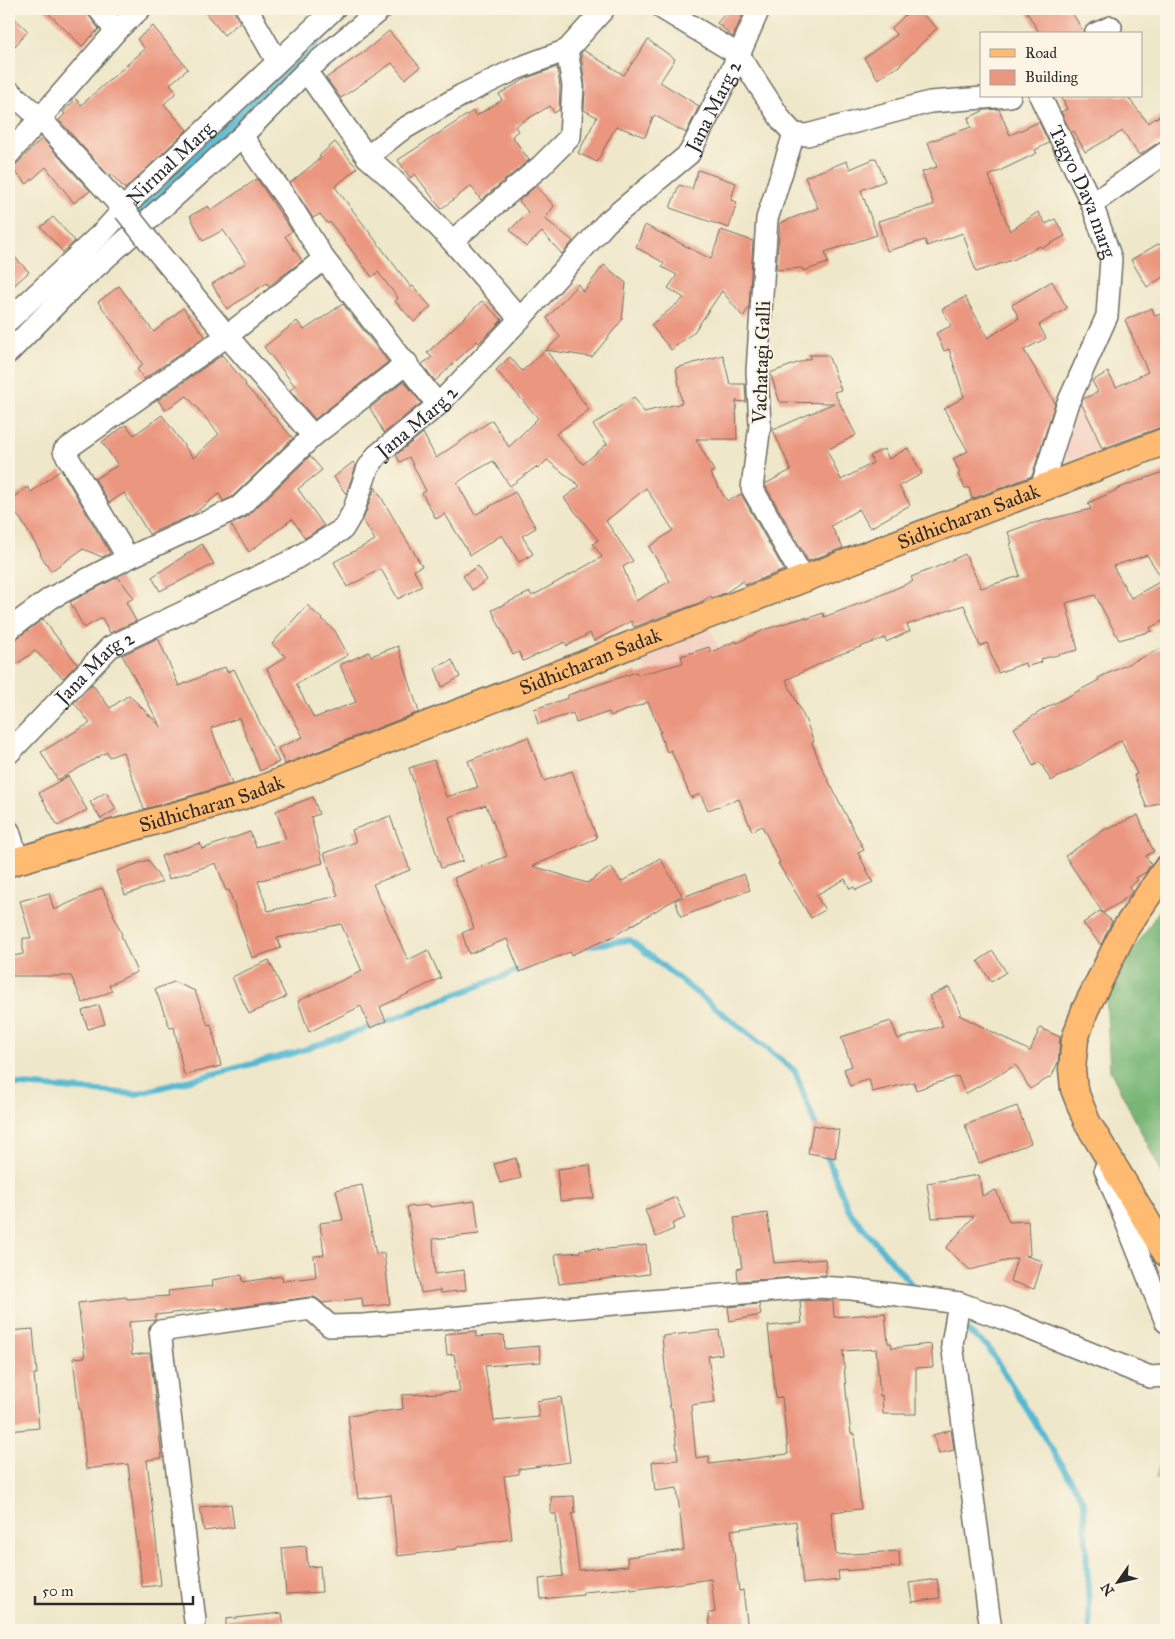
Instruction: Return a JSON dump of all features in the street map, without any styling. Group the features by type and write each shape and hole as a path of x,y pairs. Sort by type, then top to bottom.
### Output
{"main road":[{"name":"Sidhicharan Sadak","path":"14,862 243,796 630,645 1166,441"},
{"path":"1166,869 1125,929 1085,1010 1075,1039 1072,1069 1074,1089 1087,1122 1166,1253"}],"street":[{"path":"99,9 116,31"},
{"path":"9,154 116,31 140,9"},
{"path":"247,9 277,61"},
{"name":"Nirmal Marg","path":"9,320 104,231 140,191 334,9"},
{"path":"9,352 70,290 242,136 306,71 381,9"},
{"path":"367,157 400,131 462,95 516,69 567,50 604,9"},
{"path":"663,9 740,55 782,121 794,134 807,134 930,102 983,98"},
{"name":"Jana Marg 2","path":"9,753 110,647 293,560 343,528 353,512 368,468 377,455 438,405 520,319 607,222 689,154 740,55 760,9"},
{"path":"452,241 541,166 570,137 573,86 567,50"},
{"path":"306,71 367,157 391,178 452,241 520,319"},
{"path":"9,91 40,118 124,210 227,336 313,436"},
{"name":"Tagyo Daya marg","path":"1041,98 1092,204 1111,259 1107,316 1067,405 1041,488"},
{"name":"Vachatagi Galli","path":"794,134 767,219 757,371 760,425 752,488 804,580"},
{"path":"242,136 324,258 438,405"},
{"path":"1092,204 1166,152"},
{"path":"128,558 64,451 227,336 324,258"},
{"path":"9,629 51,598 128,558 239,507 313,436 407,363"},
{"path":"9,831 14,862"},
{"path":"1087,1122 1166,1322"},
{"path":"195,1621 160,1331 311,1309 330,1326 363,1325 818,1287 852,1289 959,1303 1010,1321 1150,1377 1166,1376"},
{"path":"959,1303 952,1344 991,1630"}],"shaded area":[{"path":"1080,407 1100,455 1072,469 1060,439 1067,416"},
{"path":"706,617 735,689 655,693 636,645"}],"green space":[{"path":"1166,900 1166,1181 1110,1070 1106,993"},
{"path":"1166,1462 1166,1480 1156,1478 1160,1463 1165,1465"}],"building":[{"path":"44,9 87,9 89,16 99,29 82,46"},
{"path":"202,9 232,9 240,22 224,35"},
{"path":"730,9 745,9 733,37 717,23"},
{"path":"911,9 917,9 937,28 899,66 878,79 864,58 897,35 891,29"},
{"path":"1025,9 1070,9 1083,31 1083,32 1039,32"},
{"path":"9,13 28,31 9,53"},
{"path":"153,26 188,69 170,84 177,92 164,104 187,130 125,189 111,174 109,176 59,120 65,114 63,112 76,99 81,105 145,49 137,39"},
{"path":"389,31 420,67 405,79 392,63 341,98 326,78 364,52"},
{"path":"648,40 675,59 660,82 699,106 686,133 654,115 645,137 616,126 597,162 578,153 597,117 584,110 585,87 581,53 583,50 624,75"},
{"path":"557,67 560,87 559,110 554,113 550,106 515,126 518,131 512,136 529,160 481,200 471,186 441,209 415,174 410,178 398,160 473,111 476,116 502,100 499,94 527,78"},
{"path":"1062,98 1129,98 1148,123 1166,112 1166,140 1159,142 1139,155 1123,131 1085,152 1074,131 1071,133 1061,112 1067,109"},
{"path":"999,109 1010,135 1039,122 1049,143 1035,150 1037,153 989,176 1010,231 1038,212 1046,224 1055,219 1065,236 1015,259 976,272 963,233 927,246 925,240 887,251 878,221 934,205 922,172 937,167 928,142 971,127 968,118 985,110"},
{"path":"42,138 90,191 74,203 46,167 27,184 12,169"},
{"path":"335,142 357,168 335,187 411,287 413,286 431,307 414,322 395,301 398,298 378,272 372,277 330,222 328,224 320,214 313,218 290,183 321,158 319,156"},
{"path":"876,158 885,181 861,190 877,235 825,252 828,263 803,271 802,268 776,270 780,223 818,208 805,177 847,161 850,169"},
{"path":"698,170 736,183 731,200 737,202 729,228 670,208 679,185 692,189"},
{"path":"257,179 292,231 285,236 302,261 269,286 267,283 227,309 212,284 246,263 223,230 203,241 190,216 208,206 211,210"},
{"path":"536,186 554,206 545,219 573,241 562,254 542,232 526,247 510,230 528,212 519,201"},
{"path":"53,217 75,241 63,252 41,227"},
{"path":"645,225 711,259 721,230 753,241 749,307 743,317 722,291 694,332 671,350 651,325 684,298 668,288 677,275 662,267 664,263 636,247"},
{"path":"1166,241 1166,275 1147,287 1131,260"},
{"path":"9,251 29,272 9,290"},
{"path":"604,265 626,283 622,320 592,357 546,350 560,337 547,318 578,284 583,292"},
{"path":"1052,281 1067,308 1039,325 1046,338 1024,350 1055,403 1032,476 972,499 969,488 965,488 953,459 968,451 944,409 964,397 949,349 944,351 936,333 951,326 942,309 965,297 988,338 1019,318 1012,305"},
{"path":"119,286 154,332 183,308 205,336 144,379 137,369 143,365 125,337 98,302"},
{"path":"482,301 502,320 479,343 477,341 435,381 422,364 432,357 427,353"},
{"path":"343,304 388,362 315,419 290,390 295,386 264,347 297,321 304,330"},
{"path":"1152,308 1155,316 1166,312 1166,426 1102,449 1081,403 1083,399 1098,392 1092,381 1108,372 1116,387 1148,372 1125,320"},
{"path":"546,350 589,410 556,434 583,464 607,444 593,425 634,397 644,412 682,403 676,368 723,355 730,384 745,384 746,402 736,401 737,439 696,439 714,471 710,473 727,501 741,494 784,570 745,585 743,581 725,593 712,598 711,596 699,603 634,627 631,621 594,641 590,633 567,646 565,642 523,661 519,652 513,655 492,610 530,592 532,596 602,557 593,544 598,540 564,498 580,486 547,460 538,469 536,467 510,486 493,461 470,474 457,483 475,515 515,492 536,528 522,536 533,554 519,562 502,535 470,555 445,514 436,519 422,493 426,491 409,457 400,462 396,455 423,433 436,458 492,420 509,447 538,418 496,370 510,357 522,371","holes":["646,488 673,530 649,547 670,581 636,601 623,567 633,561 606,521"]},
{"path":"222,355 245,385 293,438 232,497 223,501 219,494 192,515 149,534 124,493 109,503 95,479 118,465 102,442 126,425 134,435 162,415 193,458 219,434 187,396 165,410 158,400"},
{"path":"809,355 828,355 841,390 834,392 856,435 827,450 841,480 873,463 870,456 884,449 889,459 908,448 922,474 899,486 910,505 870,528 859,509 831,526 843,548 808,561 765,484 791,470 773,430 834,403 780,402 770,373 811,358"},
{"path":"404,381 421,403 384,433 370,408"},
{"path":"310,456 322,470 298,489 324,526 305,538 292,519 249,552 231,525 248,516"},
{"path":"353,462 356,466 346,494 334,477"},
{"path":"61,470 110,553 102,557 83,549 51,571 21,520 9,504 9,500 28,487 31,492"},
{"path":"1166,471 1166,619 1150,628 1152,631 1119,640 1095,595 1066,603 1078,650 1041,659 1042,662 1026,667 1025,663 998,673 987,643 980,646 964,605 907,625 910,631 886,642 885,638 838,655 786,680 806,721 822,768 864,850 858,853 873,882 856,890 854,887 850,889 845,879 816,895 825,910 811,918 778,863 780,862 762,826 752,831 739,799 708,810 700,794 691,798 671,750 667,752 648,702 611,716 609,712 576,723 573,713 538,724 534,709 568,698 568,695 636,672 638,675 683,663 681,656 709,647 711,652 736,641 737,643 766,629 823,613 824,617 913,581 911,577 965,554 981,588 1020,576 1008,532 1030,524 1091,509 1088,503 1119,488","holes":["1147,555 1163,580 1131,598 1113,566"]},
{"path":"375,487 422,566 414,570 422,586 398,599 381,569 347,587 334,562 375,540 363,520"},
{"path":"202,544 214,564 160,591 152,577"},
{"path":"478,566 487,580 472,590 463,576"},
{"path":"118,577 134,598 126,602 136,621 110,633 102,618 84,628 70,602"},
{"path":"307,605 335,631 348,655 296,684 314,718 356,702 340,665 369,652 371,656 398,646 419,712 285,764 278,748 303,737 267,669 286,657 272,644"},
{"path":"43,619 77,664 63,678 35,651 17,664 9,653 9,641 16,639"},
{"path":"158,638 179,686 225,667 227,672 234,669 279,762 260,771 239,718 211,728 232,784 144,809 123,752 109,757 107,752 58,780 41,752 90,723 74,703 92,684 110,708 129,695 161,727 122,655"},
{"path":"1162,648 1166,656 1166,799 1147,808 1134,775 1137,774 1121,740 1051,781 1040,762 1033,766 1014,728 1046,708 1099,680 1098,678"},
{"path":"452,660 460,677 442,687 435,668"},
{"path":"528,737 544,781 572,771 597,838 533,866 587,883 611,867 621,882 660,858 682,895 614,936 571,955 570,952 520,972 507,939 469,954 462,933 474,928 454,878 507,856 486,805 449,817 463,861 441,868 409,768 434,760 446,797 478,787 468,761"},
{"path":"68,776 87,810 58,826 39,793"},
{"path":"106,792 116,809 101,819 90,802"},
{"path":"313,797 319,814 311,817 323,863 258,881 268,911 338,896 324,853 356,842 352,830 390,816 410,870 373,884 408,960 428,950 441,978 380,1007 386,1021 370,1028 361,1006 309,1032 298,1001 362,971 341,924 277,938 281,948 252,958 229,890 226,891 216,863 169,879 161,856 200,843 202,849 250,832 256,847 286,839 276,811"},
{"path":"1138,815 1154,851 1146,856 1151,864 1146,872 1136,878 1138,880 1129,886 1132,892 1129,896 1103,913 1065,856 1107,828"},
{"path":"148,860 162,882 125,895 117,871"},
{"path":"744,874 750,890 681,917 675,900"},
{"path":"102,888 137,972 109,985 112,991 83,1003 71,976 9,976 9,957 23,954 23,938 31,938 20,901 49,893 54,910"},
{"path":"1100,911 1112,921 1101,945 1083,923"},
{"path":"993,951 1006,972 991,982 978,961"},
{"path":"269,960 286,997 249,1014 232,977"},
{"path":"174,982 195,991 208,1025 211,1024 221,1066 184,1075 174,1027 170,1028 155,989"},
{"path":"949,987 961,1013 959,1015 1030,1051 1040,1028 1060,1037 1058,1062 1052,1076 1030,1089 1016,1065 965,1094 958,1076 916,1090 914,1082 872,1092 869,1079 850,1086 844,1069 852,1066 841,1037 891,1021 898,1039 943,1026 929,996"},
{"path":"99,1005 105,1024 88,1029 82,1011"},
{"path":"1017,1106 1031,1143 979,1163 965,1125"},
{"path":"813,1125 839,1130 835,1158 808,1153"},
{"path":"516,1158 521,1178 500,1183 494,1164"},
{"path":"590,1165 594,1198 560,1201 557,1169"},
{"path":"979,1175 982,1196 996,1190 1009,1222 1028,1221 1030,1255 1026,1256 1043,1261 1034,1289 1010,1281 1017,1258 970,1270 946,1248 974,1216 932,1218 927,1183"},
{"path":"362,1185 376,1254 384,1253 390,1304 363,1307 362,1298 323,1303 315,1297 309,1297 217,1310 217,1308 155,1315 155,1320 129,1322 132,1355 150,1353 162,1458 147,1460 161,1585 142,1587 128,1464 86,1469 73,1358 85,1357 78,1303 126,1297 127,1299 169,1296 168,1291 213,1286 212,1280 242,1275 243,1282 282,1276 283,1281 316,1277 314,1256 324,1255 320,1223 343,1220 336,1190"},
{"path":"676,1197 685,1218 672,1224 674,1229 656,1237 645,1210"},
{"path":"475,1201 479,1234 433,1239 435,1274 464,1270 466,1290 441,1293 440,1290 421,1293 407,1207 430,1205 430,1207"},
{"path":"767,1213 774,1263 825,1259 826,1275 738,1281 737,1269 742,1268 734,1218"},
{"path":"646,1245 649,1274 559,1284 555,1254 598,1248 598,1250"},
{"path":"800,1301 833,1301 834,1317 885,1313 888,1343 891,1343 892,1348 931,1344 933,1367 916,1368 916,1414 883,1414 876,1349 843,1351 846,1391 851,1434 854,1434 861,1509 831,1512 836,1555 899,1551 900,1567 838,1571 839,1580 803,1584 796,1521 731,1530 739,1591 743,1590 748,1630 710,1630 709,1613 715,1612 711,1579 631,1590 631,1588 583,1592 583,1595 541,1599 539,1579 563,1576 556,1514 551,1514 551,1497 574,1496 575,1513 572,1514 579,1570 628,1566 627,1557 684,1550 677,1488 655,1491 652,1462 678,1460 662,1336 719,1330 722,1354 708,1356 715,1402 691,1405 696,1458 709,1456 709,1464 788,1454 782,1397 776,1398 768,1326 802,1323"},
{"path":"759,1304 761,1315 730,1321 728,1307"},
{"path":"33,1329 37,1374 34,1374 39,1428 9,1431 9,1331"},
{"path":"476,1331 476,1337 504,1335 505,1349 539,1346 541,1362 485,1366 494,1421 539,1417 537,1401 561,1397 570,1462 519,1469 519,1474 504,1476 512,1539 457,1547 457,1549 397,1556 391,1495 358,1499 348,1416 403,1409 402,1395 460,1392 454,1354 447,1355 445,1334"},
{"path":"951,1430 954,1450 939,1454 933,1435"},
{"path":"231,1504 234,1527 204,1531 200,1507"},
{"path":"306,1546 308,1567 320,1566 322,1592 286,1594 282,1548"},
{"path":"937,1579 940,1598 912,1602 909,1583"},
{"path":"282,1613 284,1630 226,1630 226,1619"}],"waterway":[{"path":"280,79 352,9"},
{"path":"145,213 187,167 280,79"},
{"path":"586,946 630,940 795,1071 818,1132"},
{"path":"9,1084 136,1094 294,1053 390,1020 527,967"},
{"path":"825,1151 849,1211 917,1291"},
{"path":"960,1325 988,1347 1084,1501 1090,1630"}]}
